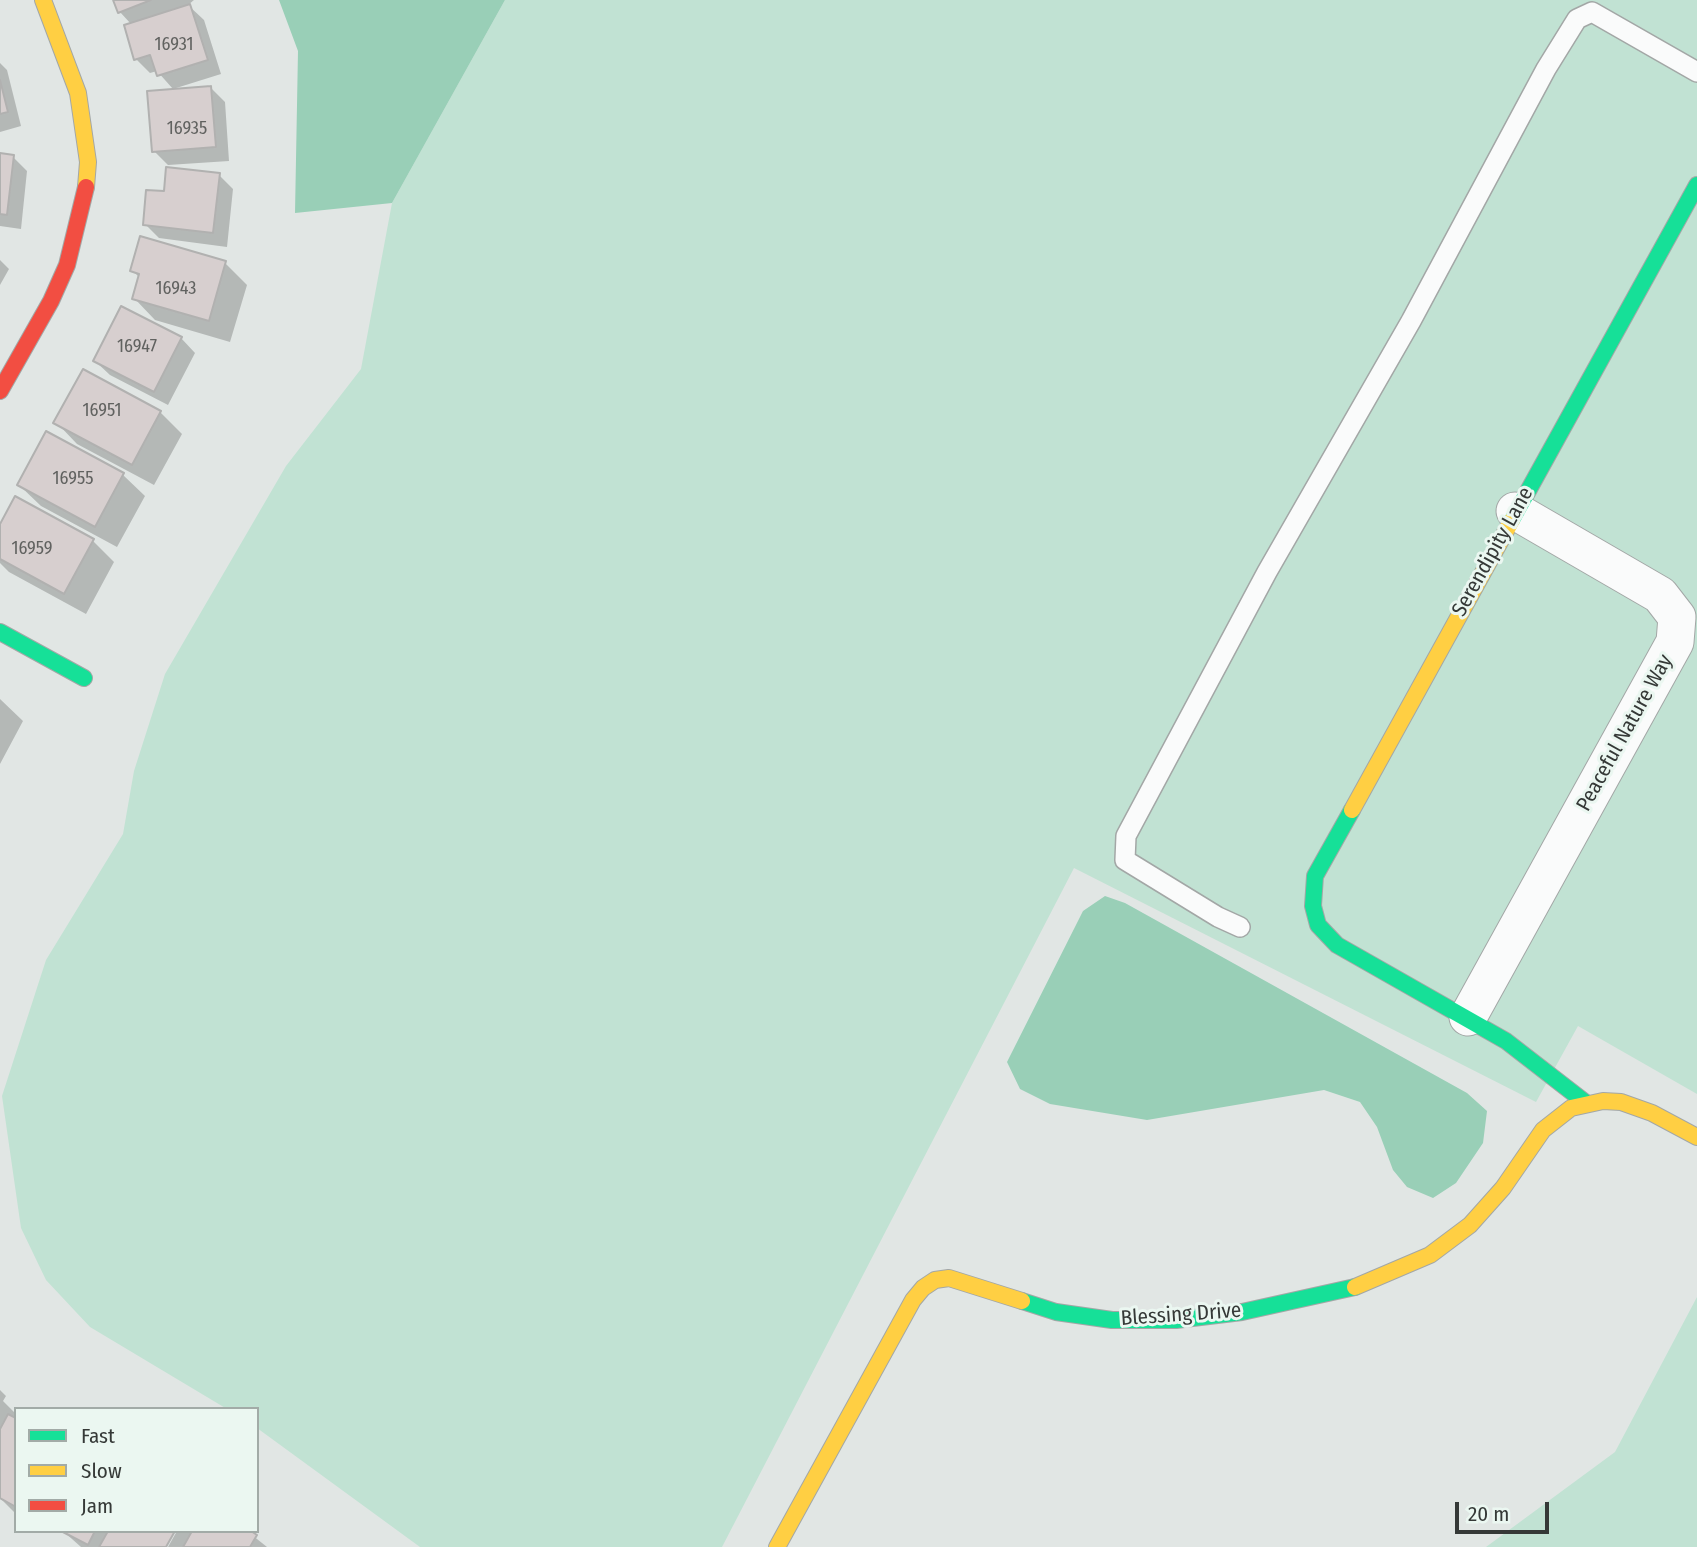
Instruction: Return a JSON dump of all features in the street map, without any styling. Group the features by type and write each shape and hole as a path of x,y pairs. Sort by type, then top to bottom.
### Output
{"street":[{"path":"0,391 51,301 67,265 85,197 88,162 78,93 43,0"},
{"name":"Serendipity Lane","path":"1468,1017 1337,945 1318,925 1313,906 1315,876 1697,185"},
{"name":"Peaceful Nature Way","path":"1468,1017 1675,642 1677,617 1660,596 1515,511"},
{"path":"0,632 83,678"},
{"path":"1468,1017 1506,1041 1586,1103"},
{"name":"Blessing Drive","path":"777,1547 913,1300 923,1288 935,1280 949,1278 963,1281 1056,1312 1144,1321 1242,1312 1355,1287 1407,1267 1451,1241 1488,1207 1543,1130 1563,1113 1586,1103 1603,1101 1637,1106 1697,1137"}],"lane":[{"path":"1240,926 1218,917 1125,860 1126,836 1267,572 1411,321 1546,69 1577,19 1592,12 1697,72"}],"shaded area":[{"path":"279,0 505,0 392,203 295,213 298,51"},
{"path":"505,0 1697,0 1697,1094 1578,1026 1536,1102 1074,868 722,1547 420,1547 259,1429 259,1407 224,1407 90,1327 46,1280 21,1228 2,1096 46,960 123,834 134,771 165,674 286,466 361,369 392,203"},
{"path":"1105,896 1125,903 1467,1093 1487,1111 1483,1143 1456,1183 1433,1198 1407,1187 1393,1170 1377,1127 1360,1102 1324,1090 1147,1120 1050,1104 1020,1089 1007,1062 1083,911"},
{"path":"1697,1297 1697,1547 1486,1547 1615,1452"}],"building":[{"path":"113,0 151,0 118,13"},
{"path":"190,4 208,60 157,76 150,55 134,60 124,25"},
{"path":"0,80 8,112 0,114"},
{"path":"211,86 216,147 152,152 147,91"},
{"path":"0,153 14,155 7,215 0,214"},
{"path":"166,167 220,173 213,233 143,225 146,190 164,191"},
{"path":"140,236 226,261 209,321 132,299 139,274 130,271"},
{"path":"121,306 182,337 154,392 93,361"},
{"path":"83,369 161,411 132,465 53,423"},
{"path":"46,431 124,473 95,527 17,485"},
{"path":"15,496 94,539 64,594 0,559 0,524"},
{"path":"8,1414 14,1417 14,1506 0,1498 0,1429"},
{"path":"65,1533 94,1533 88,1545"},
{"path":"107,1533 174,1533 166,1547 99,1547"},
{"path":"191,1533 257,1535 250,1547 183,1547"}],"traffic: fast":[{"path":"1512,520 1697,185"},
{"path":"0,632 84,678"},
{"path":"1352,810 1315,876 1313,906 1318,925 1337,945 1506,1041 1586,1103"},
{"path":"1022,1301 1056,1312 1112,1320 1176,1320 1242,1312 1355,1287"}],"traffic: slow":[{"path":"43,0 78,93 88,162 86,187"},
{"path":"1352,810 1512,520"},
{"path":"1355,1287 1430,1255 1470,1225 1503,1188 1543,1130 1571,1108 1603,1101 1621,1102 1652,1113 1697,1137"},
{"path":"777,1547 913,1300 923,1288 935,1280 949,1278 1022,1301"}],"traffic: jam":[{"path":"0,391 51,301 67,265 86,187"}]}
